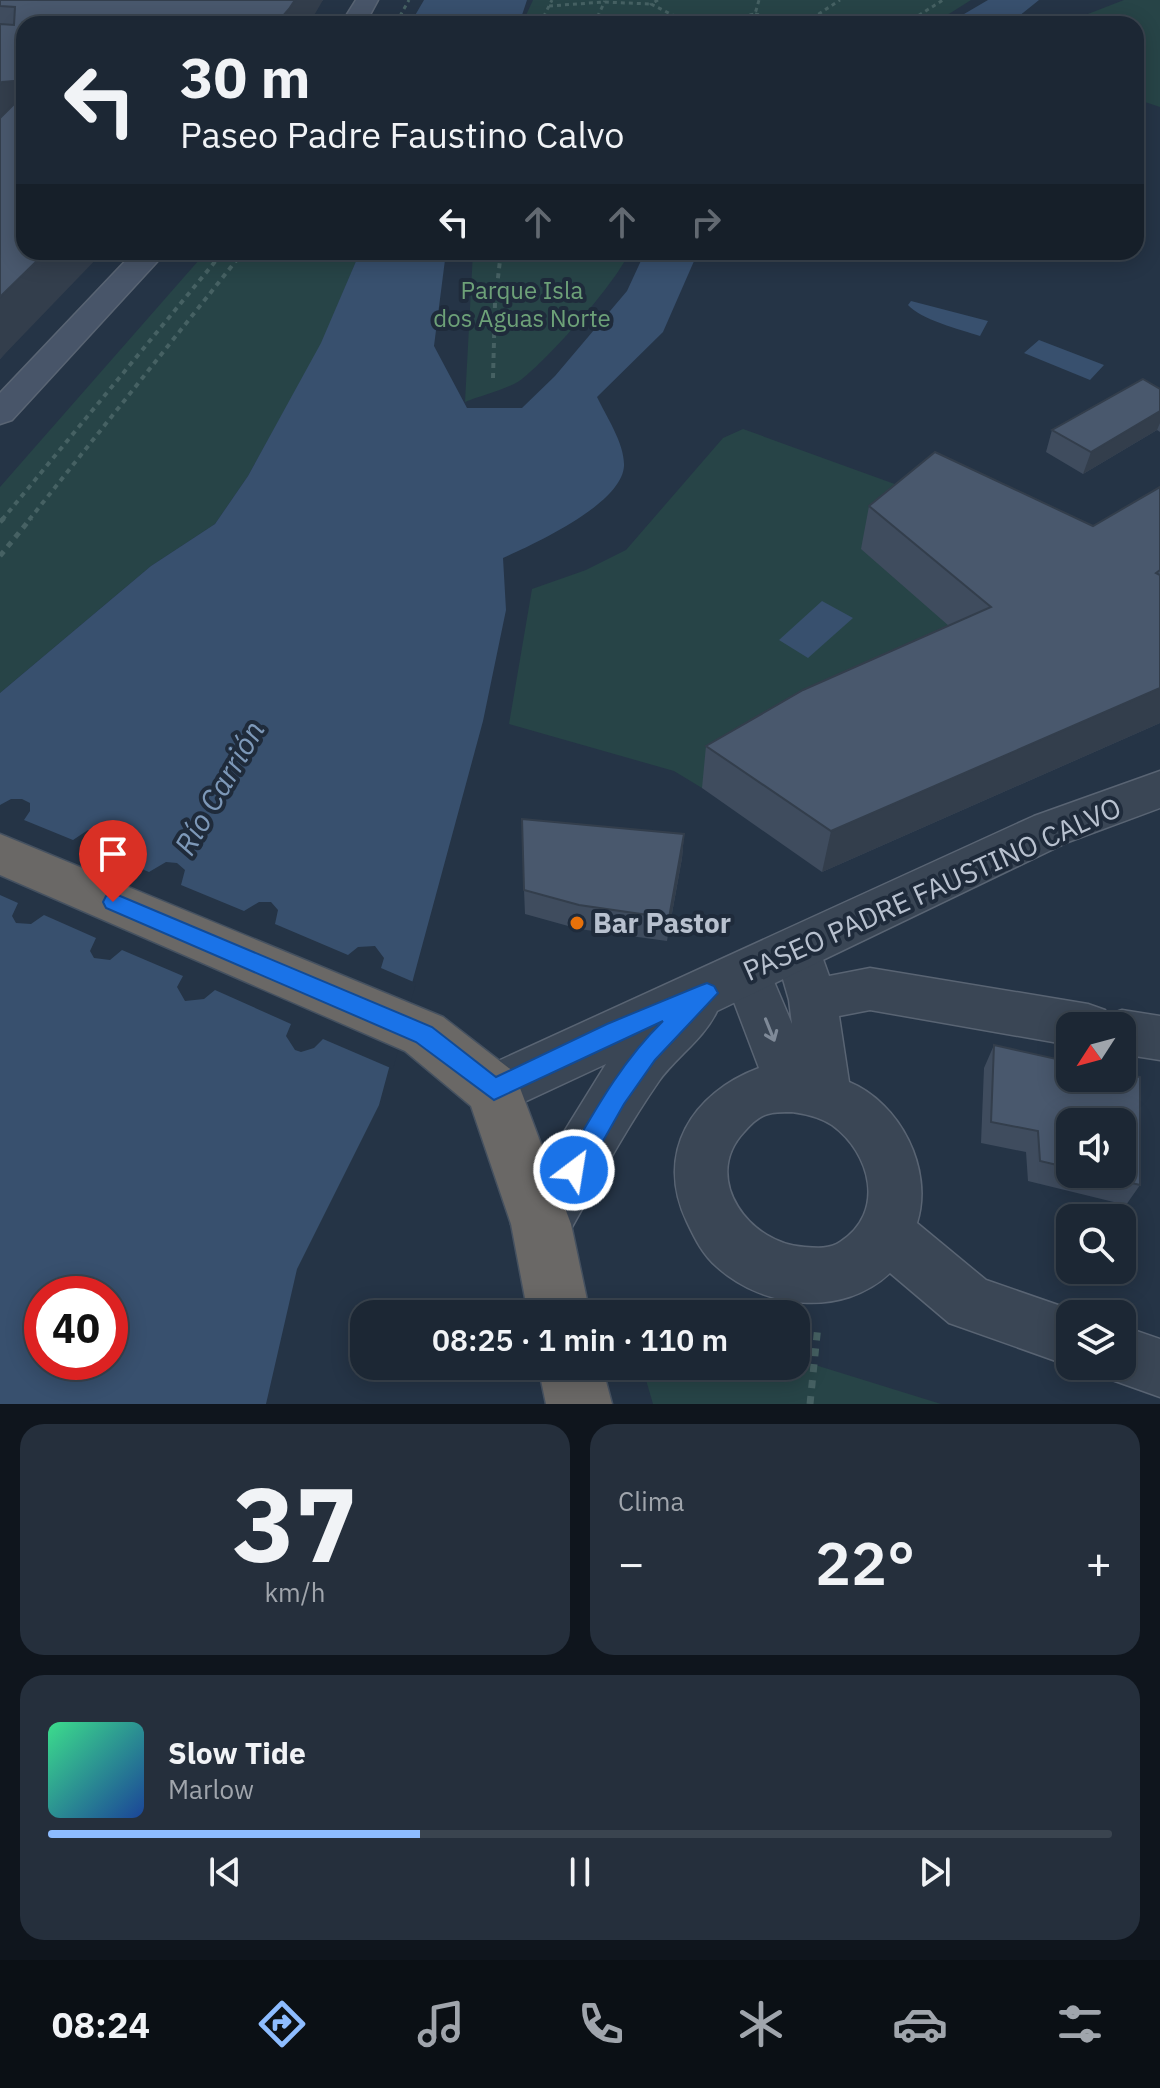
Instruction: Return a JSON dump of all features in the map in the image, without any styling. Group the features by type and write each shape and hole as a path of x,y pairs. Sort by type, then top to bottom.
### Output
{"highway":[{"path":"0,854 424,1034 494,1090 541,1224 556,1300"},
{"path":"573,1380 579,1404"}],"main road":[{"path":"7,398 143,260"}],"street":[{"name":"PASEO PADRE FAUSTINO CALVO","path":"494,1090 1051,829 1160,789"},
{"path":"797,948 813,1000 808,1092"},
{"name":"PASEO PADRE FAUSTINO CALVO","path":"541,1224 616,1096 647,1053 727,983"},
{"path":"727,983 808,1092"},
{"path":"813,1000 870,989 1056,1021"},
{"path":"1136,1034 1160,1038"},
{"path":"761,1092 808,1092 851,1109 872,1128 887,1153 895,1180 896,1208 887,1234 866,1259 836,1275 801,1278 766,1270 736,1250 713,1221 701,1189 702,1156 713,1127 734,1105 761,1092"},
{"path":"887,1234 969,1303 1056,1332"},
{"path":"1136,1360 1160,1368"}],"path":[{"path":"544,16 552,0"},
{"path":"651,4 658,0"},
{"path":"755,14 759,0"},
{"path":"817,16 840,0"},
{"path":"918,16 943,0"},
{"path":"549,6 605,1 651,4 674,16"},
{"path":"742,16 765,16"},
{"path":"0,522 216,260"},
{"path":"0,556 237,260"},
{"path":"493,378 500,260"},
{"path":"810,1404 822,1276"}],"green space":[{"path":"533,0 971,0 946,16 526,16"},
{"path":"1124,0 1160,0 1160,107 1144,102 1144,16 1083,16"},
{"path":"199,260 357,260 322,343 248,476 215,524 151,566 0,693 0,487"},
{"name":"Parque Isla dos Aguas Norte","path":"473,260 625,260 597,300 534,369 509,386 465,402"},
{"path":"743,429 925,495 952,628 796,733 702,788 674,771 509,724 532,589 586,570 626,550 723,438"},
{"path":"810,1363 941,1404 653,1404 646,1380 810,1380"}],"water":[{"path":"424,0 527,0 522,16 415,16"},
{"path":"988,0 1039,0 1019,16 961,16"},
{"name":"Río Carrión","path":"357,260 445,260 434,346 467,408 522,408 555,376 627,291 641,260 694,260 663,332 597,397 621,449 624,466 619,480 609,494 574,521 503,558 506,610 483,721 379,1105 297,1269 266,1404 0,1404 0,693 151,566 215,524 248,476 321,343"},
{"path":"911,301 988,321 980,336 922,315 908,305"},
{"path":"1039,340 1104,365 1090,380 1024,353"},
{"path":"822,601 853,618 808,658 779,640"}],"pier":[{"path":"11,799 30,803 30,811 24,820 73,840 88,830 100,831 107,838 103,853 149,872 166,862 177,863 185,870 181,885 244,911 259,902 271,902 278,910 275,924 348,955 358,947 375,946 384,958 381,968 416,983 393,1069 323,1039 314,1048 301,1052 295,1050 286,1036 291,1024 215,990 204,999 185,1001 177,987 183,976 122,950 110,960 94,958 90,951 96,938 44,915 31,924 16,923 12,916 18,903 0,895 0,805"}],"building":[{"path":"0,0 295,0 283,16 16,16 16,260 38,260 0,297 0,118 13,105 13,81 0,84 0,24 14,25 15,7 0,6"},
{"path":"1143,379 1160,389 1160,411 1091,452 1052,430"},
{"path":"935,452 1093,526 1160,487 1160,570 1156,573 1160,575 1160,688 831,831 706,746 803,690 991,607 869,506"},
{"path":"522,819 684,834 669,918 579,905 524,890"},
{"path":"994,1045 1056,1059 1056,1092 1136,1092 1136,1076 1140,1077 1140,1185 1136,1184 1136,1108 1056,1108 1056,1165 1040,1161 1038,1131 991,1122"}],"place":[{"name":"Bar Pastor","path":"577,923"}],"route":[{"path":"113,902 424,1034 494,1090 615,1031 707,993 647,1053 616,1096 574,1170"}]}
